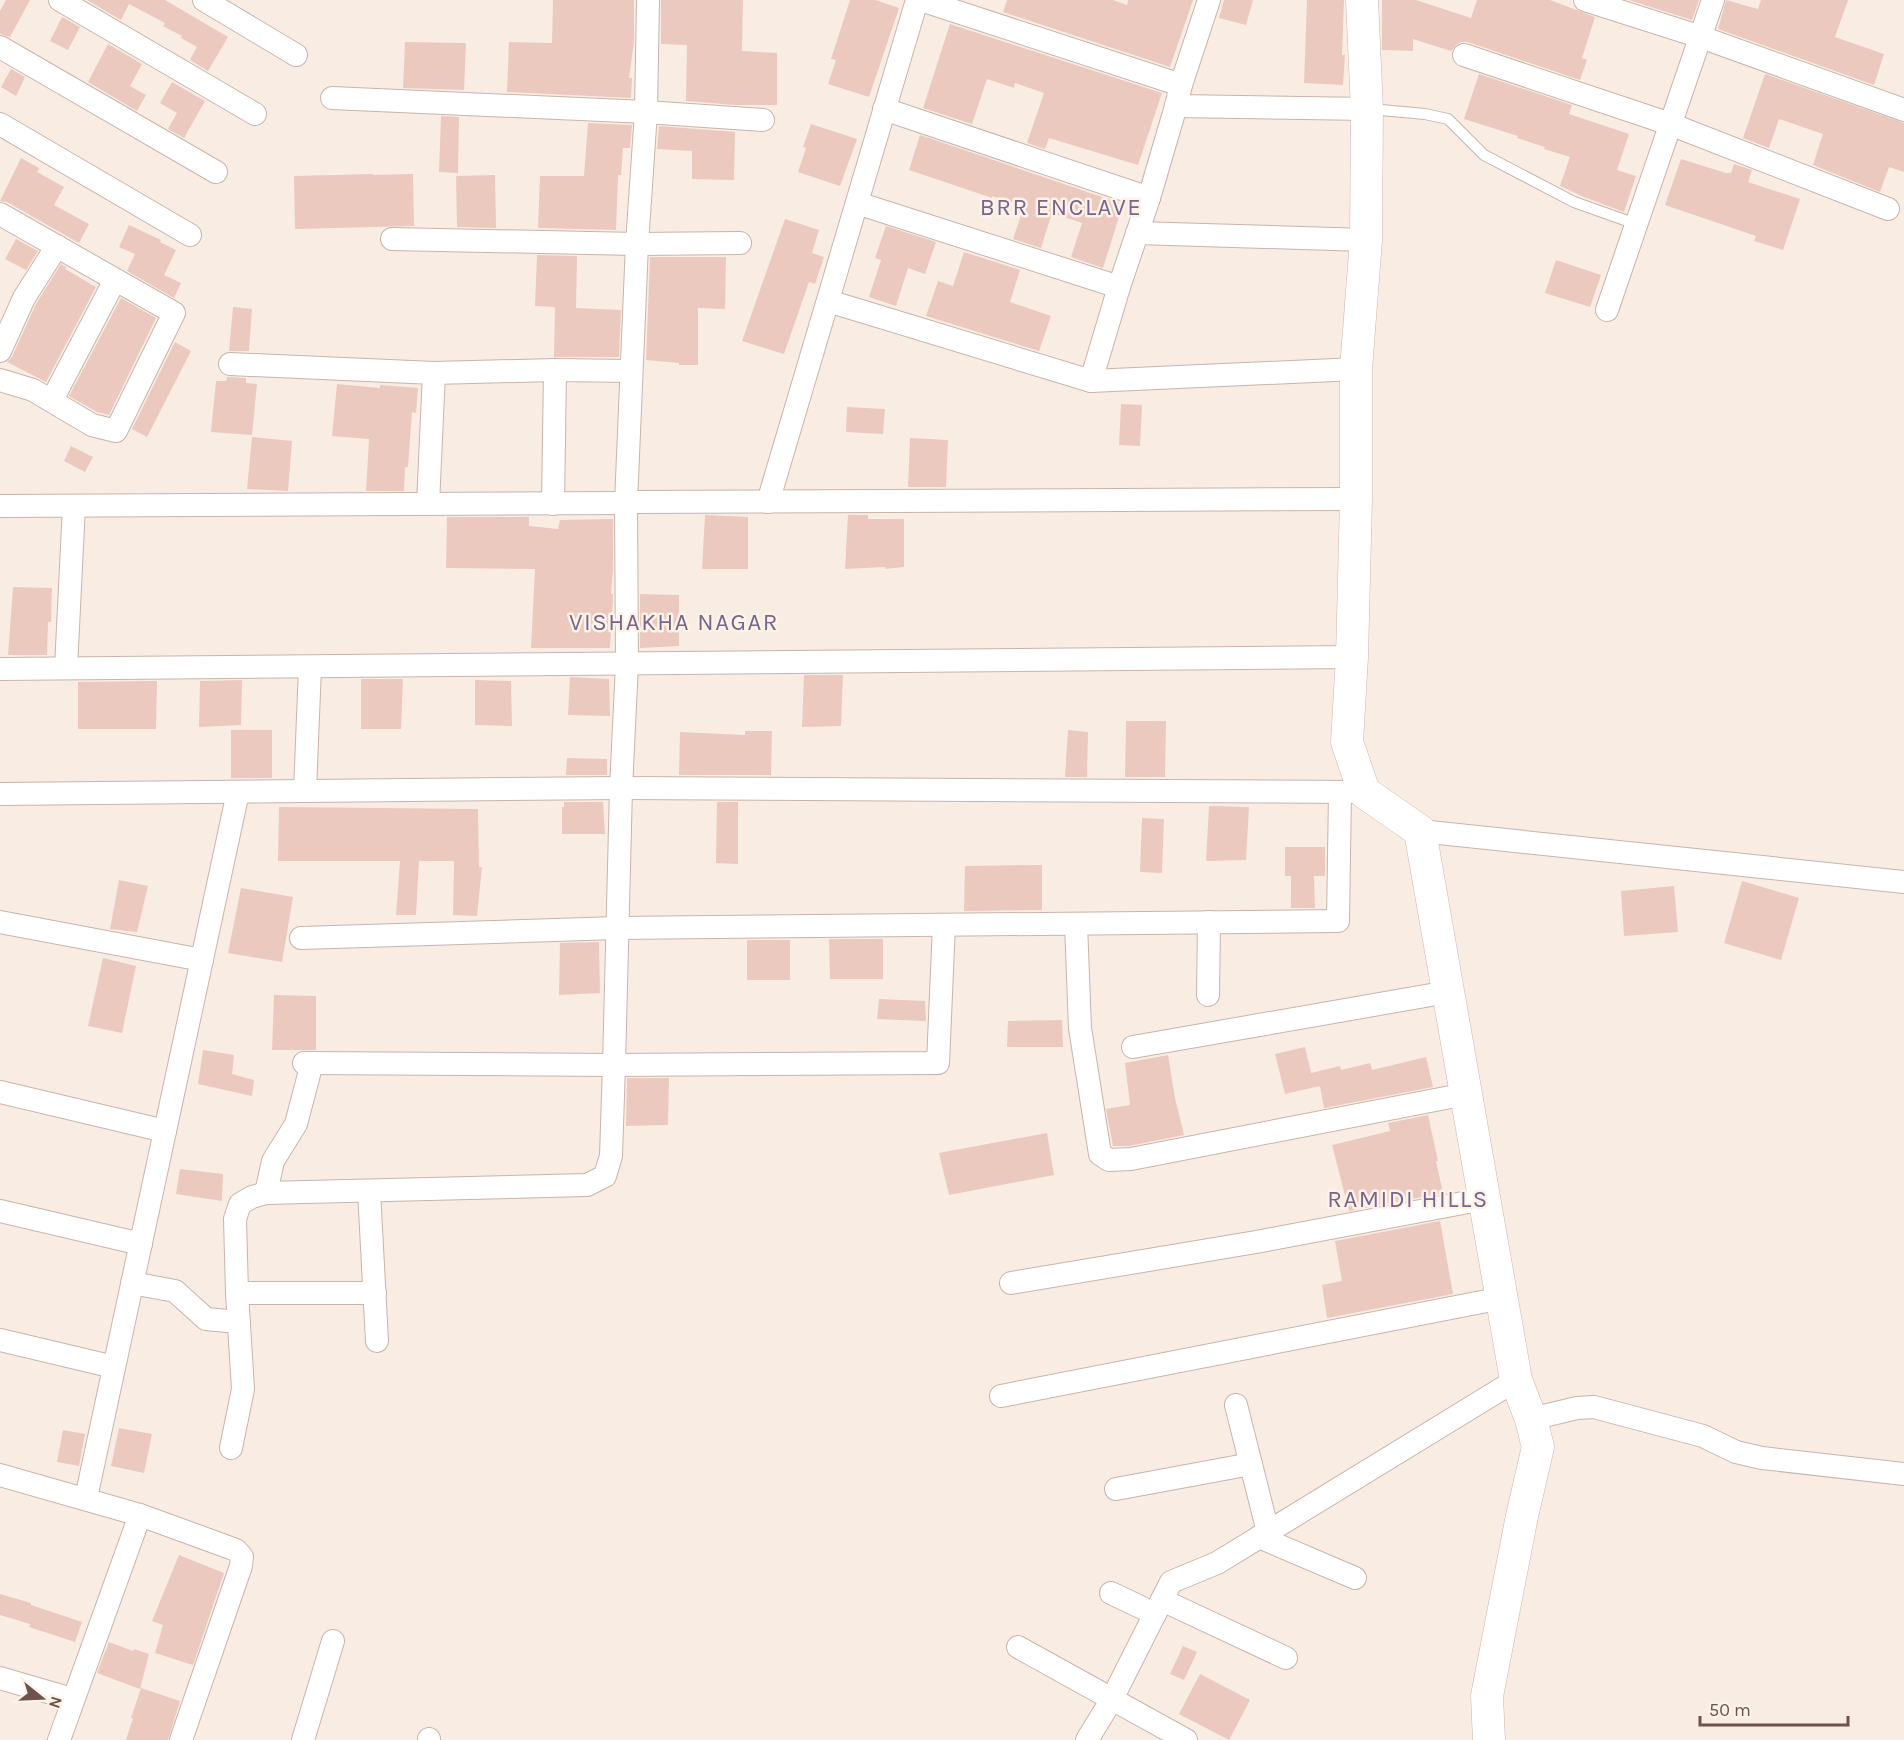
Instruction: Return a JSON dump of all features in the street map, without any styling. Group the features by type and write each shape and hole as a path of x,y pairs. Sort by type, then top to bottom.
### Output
{"street":[{"path":"60,0 255,114"},
{"path":"204,0 296,55"},
{"path":"231,1448 243,1389 235,1219 240,1204 266,1193 587,1185 605,1176 611,1156 621,788 627,664 626,503 630,371 646,112 648,0"},
{"path":"768,502 884,109 919,0 1179,95 1367,109"},
{"path":"1091,381 1209,0"},
{"path":"300,938 617,928 1338,921 1352,792 1347,742 1352,657 1356,499 1356,369 1366,240 1367,109 1362,0"},
{"path":"1585,0 1701,38 1904,110"},
{"path":"1607,310 1713,0"},
{"path":"0,47 216,172"},
{"path":"1464,55 1670,124 1888,209"},
{"path":"332,98 646,112 763,120"},
{"path":"884,109 1149,198"},
{"path":"0,124 190,235"},
{"path":"857,203 1119,287"},
{"path":"0,214 174,313 116,431 92,425 52,400 24,387 0,380"},
{"path":"1137,233 1366,240"},
{"path":"392,239 637,244 740,243"},
{"path":"0,351 24,298 57,246"},
{"path":"52,400 115,279"},
{"path":"828,301 1091,381 1356,369"},
{"path":"230,364 434,373 630,371"},
{"path":"553,504 555,370"},
{"path":"428,504 434,373"},
{"path":"0,506 1356,499"},
{"path":"66,669 74,506"},
{"path":"0,669 1352,657"},
{"path":"305,791 310,667"},
{"path":"0,794 621,788 1352,792 1420,831 1904,882"},
{"path":"86,1498 238,792"},
{"path":"1420,831 1516,1380 1531,1419 1538,1447 1522,1516 1487,1696 1489,1740"},
{"path":"0,922 202,960"},
{"path":"1208,995 1209,922"},
{"path":"1076,924 1080,1028 1100,1154 1109,1160 1131,1159 1466,1094"},
{"path":"266,1193 273,1161 296,1124 308,1063 614,1065 938,1063 944,925"},
{"path":"1133,1047 1448,992"},
{"path":"0,1092 165,1131"},
{"path":"369,1191 377,1341"},
{"path":"1011,1283 1256,1242 1484,1199"},
{"path":"0,1212 141,1244"},
{"path":"132,1282 175,1291 206,1319 239,1322"},
{"path":"237,1293 375,1293"},
{"path":"1001,1396 1502,1298"},
{"path":"0,1340 114,1367"},
{"path":"1087,1740 1112,1699 1171,1582 1217,1563 1516,1380"},
{"path":"1236,1405 1251,1464 1264,1534"},
{"path":"1531,1419 1577,1408 1594,1407 1703,1436 1736,1452 1762,1458 1904,1474"},
{"path":"1116,1489 1251,1464"},
{"path":"0,1475 140,1515 236,1550 242,1557 241,1566 181,1740"},
{"path":"58,1740 140,1515"},
{"path":"1264,1534 1355,1578"},
{"path":"1111,1593 1158,1607 1286,1658"},
{"path":"303,1740 333,1641"},
{"path":"1018,1647 1186,1740"},
{"path":"0,1678 72,1700"}],"lane":[{"path":"1367,109 1425,114 1448,120 1484,155 1493,160 1574,202 1636,224"}],"building":[{"path":"6,0 30,0 10,37 0,34 0,11"},
{"path":"87,0 165,0 228,37 208,71 190,60 197,47 163,26 165,23 129,4 121,20"},
{"path":"553,0 634,0 634,42 629,78 632,78 631,98 507,92 509,42 552,43"},
{"path":"661,0 743,0 742,51 777,53 777,105 735,105 686,101 687,45 661,44"},
{"path":"850,0 875,0 899,8 869,97 828,84 836,60 831,59"},
{"path":"1007,0 1113,0 1127,5 1128,0 1193,0 1170,67 1003,12"},
{"path":"1224,0 1253,0 1246,25 1219,18"},
{"path":"1307,0 1344,0 1343,85 1304,83"},
{"path":"1382,0 1416,0 1471,18 1477,0 1550,0 1595,17 1582,58 1587,60 1580,80 1468,42 1461,42 1451,51 1413,39 1413,51 1382,50"},
{"path":"1629,0 1699,0 1692,20"},
{"path":"1726,0 1758,9 1761,0 1848,0 1835,37 1884,54 1874,85 1718,29"},
{"path":"62,17 80,27 68,50 50,41"},
{"path":"950,24 1162,93 1138,165 1049,138 1045,149 1027,143 1044,93 1015,83 1014,88 987,79 972,124 923,108"},
{"path":"405,42 466,43 464,90 403,88"},
{"path":"108,44 142,64 130,86 146,95 137,111 88,82"},
{"path":"11,69 25,77 16,96 1,87"},
{"path":"1479,74 1572,105 1569,114 1629,134 1617,170 1636,176 1624,212 1560,186 1570,157 1544,149 1545,147 1517,138 1518,136 1464,119"},
{"path":"1765,74 1904,123 1904,172 1889,167 1880,192 1813,165 1823,134 1779,119 1769,148 1743,138"},
{"path":"172,82 205,101 184,138 168,129 177,113 160,103"},
{"path":"441,116 459,117 458,173 439,172"},
{"path":"588,123 632,125 630,148 623,148 621,175 618,175 616,230 538,228 540,176 584,176"},
{"path":"811,124 857,139 840,186 798,172"},
{"path":"659,126 735,132 734,180 692,179 692,151 657,149"},
{"path":"920,135 1123,204 1103,268 1071,257 1082,223 1052,213 1041,248 1013,239 1024,206 992,196 992,198 909,170"},
{"path":"21,158 39,168 37,172 64,187 54,205 89,224 79,243 7,202 0,201"},
{"path":"1681,159 1726,173 1731,173 1734,164 1752,170 1748,182 1800,199 1783,250 1754,241 1756,236 1665,205"},
{"path":"413,174 414,226 295,229 294,176"},
{"path":"495,175 496,228 457,227 456,176"},
{"path":"785,219 819,230 812,253 824,257 815,284 809,282 784,354 742,341"},
{"path":"129,225 176,250 164,275 181,283 174,298 127,271 135,254 119,247"},
{"path":"886,226 936,242 925,274 908,268 896,306 869,297 881,260 875,258"},
{"path":"16,239 38,251 26,270 5,259"},
{"path":"964,252 1020,270 1010,302 1051,316 1039,351 926,316 938,281 953,286"},
{"path":"537,255 577,256 576,308 621,310 619,357 554,357 555,307 535,306"},
{"path":"650,257 726,257 725,309 698,308 698,365 679,365 679,363 646,360"},
{"path":"1556,260 1601,275 1590,307 1545,293"},
{"path":"61,264 66,267 65,269 96,287 46,382 7,362 12,357 36,304"},
{"path":"121,298 156,318 109,415 97,412 69,396"},
{"path":"233,307 252,309 249,351 229,351"},
{"path":"175,342 191,351 147,437 132,429"},
{"path":"227,377 246,378 246,383 257,384 252,435 211,432 216,381 226,381"},
{"path":"337,384 380,388 380,385 418,388 416,413 412,412 404,491 366,491 369,439 332,436"},
{"path":"1121,404 1142,405 1140,446 1119,445"},
{"path":"847,407 885,409 883,434 846,432"},
{"path":"252,437 292,441 288,491 247,489"},
{"path":"910,438 948,440 946,487 908,487"},
{"path":"71,446 93,457 85,472 64,461"},
{"path":"705,515 748,517 748,569 702,569"},
{"path":"848,515 868,515 868,519 904,519 904,567 845,569"},
{"path":"447,517 529,517 529,526 558,529 560,520 613,519 611,594 613,594 613,600 610,648 531,648 535,569 446,568"},
{"path":"13,587 52,588 47,655 8,655"},
{"path":"640,594 679,595 679,646 640,648"},
{"path":"804,675 843,675 841,726 802,727"},
{"path":"570,677 609,679 610,716 568,715"},
{"path":"361,679 403,679 401,729 361,729"},
{"path":"242,680 241,725 199,727 200,681"},
{"path":"475,680 511,681 512,726 475,725"},
{"path":"157,681 156,729 78,729 78,682"},
{"path":"1126,721 1166,721 1165,777 1125,777"},
{"path":"231,730 272,730 272,778 231,778"},
{"path":"1068,730 1088,732 1087,777 1065,777"},
{"path":"745,731 772,731 771,775 679,775 680,732 745,735"},
{"path":"567,758 607,759 607,775 566,775"},
{"path":"564,802 603,802 605,834 562,834"},
{"path":"717,802 738,802 738,864 716,863"},
{"path":"1209,806 1249,807 1246,860 1206,861"},
{"path":"279,807 478,809 479,867 482,867 477,916 453,915 454,861 419,861 416,915 396,915 400,861 278,861"},
{"path":"1142,818 1164,819 1162,873 1140,872"},
{"path":"1285,847 1325,847 1325,876 1314,876 1315,908 1291,908 1291,876 1285,876"},
{"path":"1042,865 1042,910 964,911 965,866"},
{"path":"119,880 148,886 137,932 110,929"},
{"path":"1742,881 1799,898 1781,960 1724,943"},
{"path":"1674,886 1678,932 1624,936 1621,891"},
{"path":"241,888 293,897 282,962 228,953"},
{"path":"829,939 883,939 883,979 830,979"},
{"path":"747,940 790,940 790,980 747,980"},
{"path":"599,942 600,993 559,995 560,943"},
{"path":"103,958 136,966 122,1033 88,1026"},
{"path":"274,995 316,996 316,1050 272,1050"},
{"path":"879,999 925,1001 926,1021 877,1019"},
{"path":"1062,1020 1063,1047 1007,1047 1008,1021"},
{"path":"1305,1047 1311,1073 1340,1066 1341,1070 1370,1063 1372,1070 1426,1057 1433,1087 1324,1108 1320,1086 1285,1094 1275,1054"},
{"path":"203,1050 234,1055 232,1074 254,1080 252,1096 198,1084"},
{"path":"1168,1055 1184,1135 1129,1146 1113,1146 1106,1109 1130,1105 1125,1063"},
{"path":"627,1078 669,1078 668,1125 626,1126"},
{"path":"1428,1115 1443,1193 1349,1211 1332,1145 1390,1131 1388,1123"},
{"path":"1047,1133 1054,1175 949,1195 939,1153"},
{"path":"180,1169 223,1174 222,1201 176,1194"},
{"path":"1440,1221 1453,1294 1327,1318 1322,1285 1342,1281 1335,1241"},
{"path":"119,1428 152,1434 144,1473 111,1466"},
{"path":"63,1430 85,1434 79,1466 57,1462"},
{"path":"179,1555 224,1573 193,1665 155,1653 163,1625 152,1621"},
{"path":"0,1594 82,1622 75,1642 0,1615"},
{"path":"109,1642 149,1654 140,1689 97,1673"},
{"path":"1183,1646 1197,1652 1184,1680 1170,1674"},
{"path":"1200,1674 1250,1700 1229,1740 1179,1714"},
{"path":"141,1688 180,1701 168,1740 126,1740"}],"district":[{"name":"BRR ENCLAVE","path":"1061,207"},
{"name":"VISHAKHA NAGAR","path":"674,622"},
{"name":"RAMIDI HILLS","path":"1408,1199"}]}
